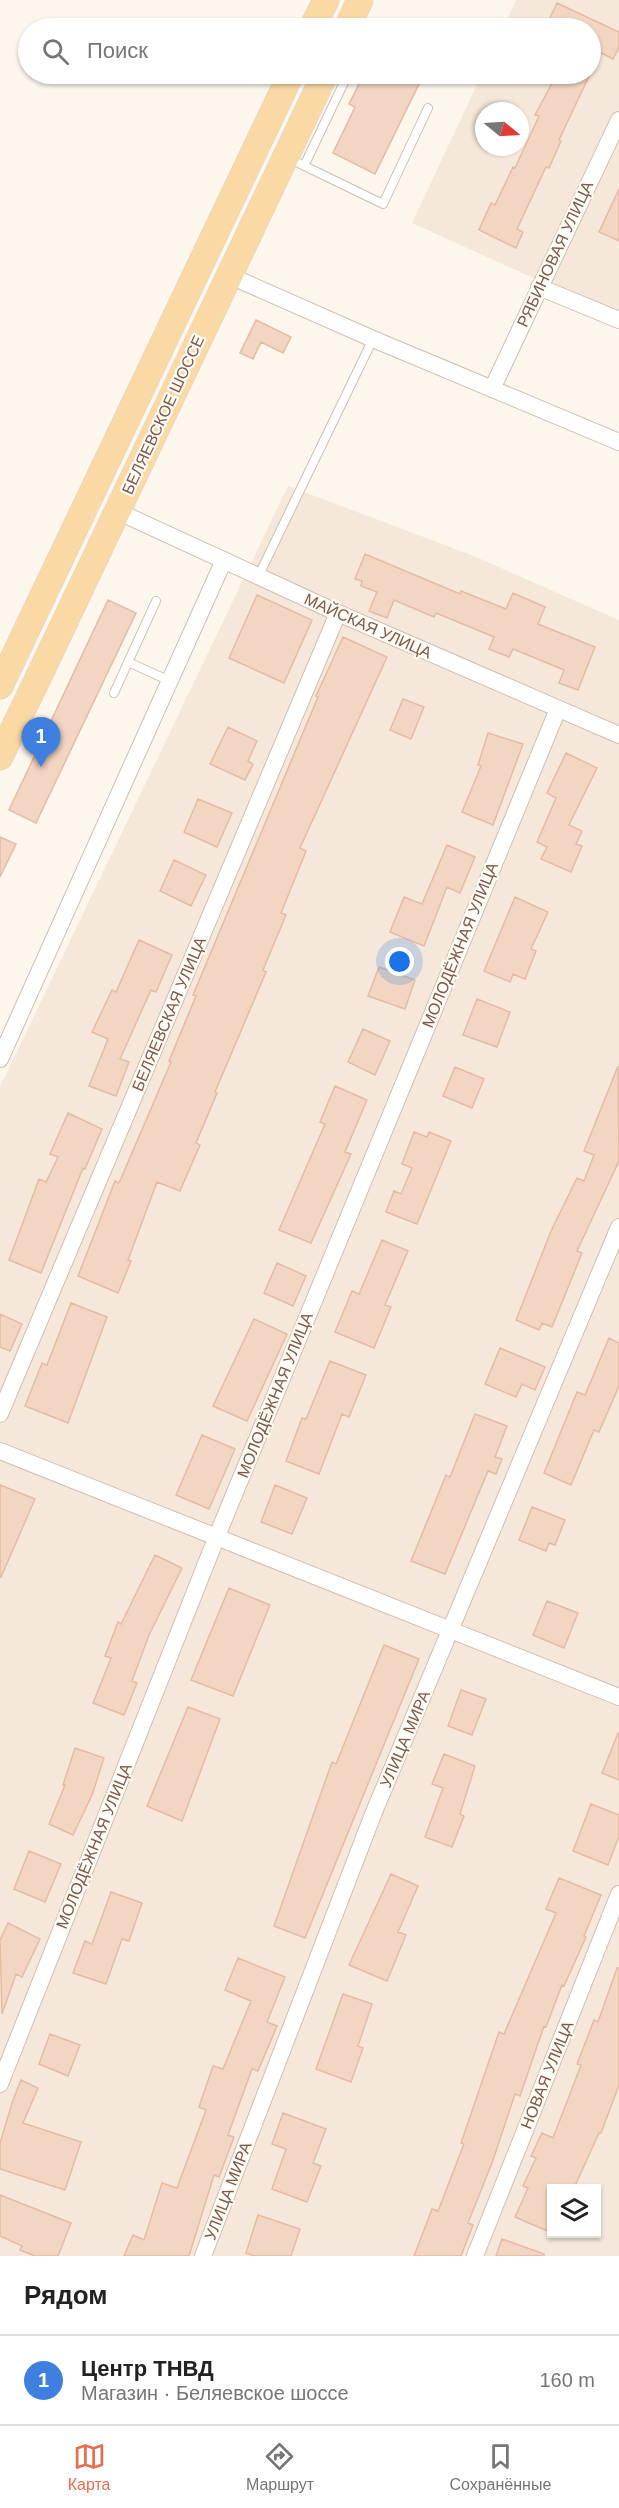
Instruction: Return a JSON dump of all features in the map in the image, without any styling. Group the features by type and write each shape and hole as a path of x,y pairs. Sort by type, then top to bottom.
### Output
{"main road":[{"path":"317,18 326,0"},
{"path":"352,18 360,0"},
{"name":"БЕЛЯЕВСКОЕ ШОССЕ","path":"0,686 286,84"},
{"name":"БЕЛЯЕВСКОЕ ШОССЕ","path":"0,757 118,512 228,274 295,161 322,84"},
{"path":"89,498 118,512"}],"street":[{"name":"РЯБИНОВАЯ УЛИЦА","path":"492,389 619,120"},
{"path":"228,274 373,339 619,442"},
{"path":"540,287 619,320"},
{"name":"МАЙСКАЯ УЛИЦА","path":"118,512 338,613 619,735"},
{"path":"0,1059 224,560"},
{"name":"БЕЛЯЕВСКАЯ УЛИЦА","path":"0,1414 338,613"},
{"name":"МОЛОДЁЖНАЯ УЛИЦА","path":"0,2084 217,1536 558,709"},
{"name":"УЛИЦА МИРА","path":"203,2256 374,1812 619,1227"},
{"path":"0,1451 619,1697"},
{"name":"НОВАЯ УЛИЦА","path":"475,2256 619,1894"}],"lane":[{"path":"342,84 295,161 383,204 428,108"},
{"path":"258,577 373,339"},
{"path":"114,693 156,601"},
{"path":"128,662 170,681"}],"shaded area":[{"path":"516,0 619,0 619,317 412,223 477,84 601,84 601,18 508,18"},
{"path":"288,486 469,554 619,620 619,2256 0,2256 0,1087"}],"building":[{"path":"557,3 589,18 550,18"},
{"path":"601,24 619,32 619,47 613,59 601,53"},
{"path":"359,84 419,84 375,174 333,153 355,107 349,104"},
{"path":"552,84 585,84 559,140 561,141 549,168 546,167 517,229 523,232 516,248 479,230 491,203 495,205 513,167 515,168 521,156 529,156 529,138 539,116 535,115"},
{"path":"619,189 619,241 599,232"},
{"path":"256,320 291,337 283,353 261,342 253,359 240,353"},
{"path":"365,554 460,594 461,591 506,609 513,593 545,607 538,624 595,647 578,690 559,683 564,670 513,649 509,657 489,649 494,637 436,613 434,617 394,600 387,618 369,611 377,592 361,586 362,581 355,579"},
{"path":"257,595 312,620 284,683 229,658"},
{"path":"108,600 136,613 36,823 9,810"},
{"path":"343,637 387,657 300,848 306,851 281,913 286,915 263,970 266,972 215,1092 217,1093 196,1143 200,1145 180,1191 157,1182 118,1293 78,1276 115,1181 119,1183 171,1062 169,1061 196,996 193,995 318,697 316,696"},
{"path":"403,699 424,707 411,739 390,730"},
{"path":"228,727 257,741 248,761 253,764 245,780 210,764"},
{"path":"488,733 523,744 493,825 462,812 481,766 478,765"},
{"path":"566,753 597,768 569,825 582,831 576,844 582,846 571,872 541,859 547,847 537,842 556,798 547,793"},
{"path":"198,799 232,813 217,847 184,832"},
{"path":"0,837 16,844 0,877"},
{"path":"447,845 475,857 460,893 447,887 424,946 390,932 404,897 422,904"},
{"path":"174,860 206,875 191,906 160,891"},
{"path":"515,897 548,912 531,949 536,951 525,979 513,974 510,982 484,971"},
{"path":"139,940 172,955 156,992 151,990 120,1059 129,1062 116,1096 89,1086 108,1039 92,1032 112,990 116,992"},
{"path":"379,967 415,980 405,1009 368,996"},
{"path":"477,999 510,1012 497,1047 463,1035"},
{"path":"363,1029 390,1041 375,1075 348,1062"},
{"path":"618,1066 619,1161 577,1251 582,1253 552,1327 542,1323 539,1330 516,1320 551,1231 577,1178 584,1181 594,1155 584,1151"},
{"path":"455,1067 484,1079 472,1108 443,1096"},
{"path":"335,1086 367,1100 345,1152 351,1154 311,1243 279,1230 325,1124 320,1122"},
{"path":"68,1113 102,1129 85,1169 83,1168 41,1273 9,1260 39,1179 46,1182 58,1157 50,1154"},
{"path":"414,1132 427,1137 429,1132 451,1141 417,1224 386,1212 394,1191 401,1194 412,1168 402,1164"},
{"path":"382,1240 408,1251 385,1305 391,1307 374,1348 335,1332 352,1291 359,1294"},
{"path":"277,1263 306,1276 293,1306 264,1293"},
{"path":"71,1303 107,1317 68,1423 25,1406 42,1363 47,1365"},
{"path":"0,1314 22,1324 10,1351 0,1347"},
{"path":"254,1319 287,1334 247,1421 213,1406"},
{"path":"609,1338 619,1343 619,1386 599,1432 594,1430 571,1485 544,1473 577,1392 585,1395"},
{"path":"500,1348 545,1367 535,1390 522,1384 516,1397 485,1384"},
{"path":"330,1361 366,1375 349,1417 342,1414 319,1474 286,1461 302,1418 306,1419"},
{"path":"475,1414 507,1426 495,1457 502,1459 496,1474 488,1471 445,1574 411,1561 446,1475 450,1477"},
{"path":"202,1435 235,1449 209,1509 176,1495"},
{"path":"0,1485 35,1499 1,1577 0,1577"},
{"path":"275,1485 307,1498 292,1534 261,1522"},
{"path":"532,1507 565,1520 555,1545 549,1543 546,1551 519,1540"},
{"path":"155,1555 182,1568 149,1635 132,1681 137,1683 124,1715 93,1703 111,1658 105,1656 118,1622 121,1624"},
{"path":"229,1588 270,1605 233,1696 191,1680"},
{"path":"547,1601 578,1613 564,1648 533,1635"},
{"path":"384,1645 419,1659 305,1938 274,1926 332,1762 336,1764"},
{"path":"461,1690 486,1699 472,1735 448,1726"},
{"path":"188,1707 220,1719 182,1821 147,1806"},
{"path":"619,1734 619,1780 602,1773"},
{"path":"75,1748 104,1758 92,1795 73,1835 49,1824 65,1785 63,1785"},
{"path":"444,1754 475,1766 460,1814 464,1816 452,1847 425,1837 443,1788 432,1784"},
{"path":"591,1804 619,1815 619,1836 608,1865 573,1851"},
{"path":"29,1851 61,1864 45,1902 14,1889"},
{"path":"391,1874 418,1886 398,1932 406,1935 387,1981 349,1965"},
{"path":"559,1878 601,1895 584,1936 586,1937 564,1986 562,1985 546,2027 544,2026 520,2096 515,2094 492,2163 468,2223 473,2225 461,2256 414,2256 432,2209 438,2211 464,2144 461,2143 499,2032 504,2034 556,1913 546,1909"},
{"path":"111,1892 142,1903 129,1941 122,1939 106,1984 73,1973 85,1941 92,1944"},
{"path":"8,1923 40,1939 22,1977 16,1974 2,2014 0,1940"},
{"path":"238,1958 285,1977 267,2022 277,2026 258,2071 252,2069 228,2135 234,2137 219,2177 214,2175 189,2256 124,2256 133,2235 144,2240 162,2183 177,2188 206,2110 199,2107 213,2066 223,2069 251,2001 225,1990"},
{"path":"617,1968 619,1968 619,2085 601,2133 576,2184 547,2184 547,2231 515,2217 528,2188 523,2186 536,2158 531,2156 542,2133 553,2138 581,2065 577,2064 594,2020 598,2022"},
{"path":"343,1994 372,2004 358,2046 363,2048 351,2082 316,2069"},
{"path":"50,2034 80,2045 68,2076 39,2064"},
{"path":"21,2080 38,2088 23,2123 81,2142 65,2190 0,2169 0,2143"},
{"path":"283,2113 326,2129 313,2163 321,2166 307,2202 272,2189 286,2149 272,2144"},
{"path":"0,2195 71,2223 58,2256 35,2256 20,2250 22,2246 0,2236"},
{"path":"258,2215 300,2229 291,2256 254,2256 246,2253"},
{"path":"502,2239 544,2254 544,2256 496,2256"}],"place":[{"name":"Центр ТНВД","path":"41,767"}]}
